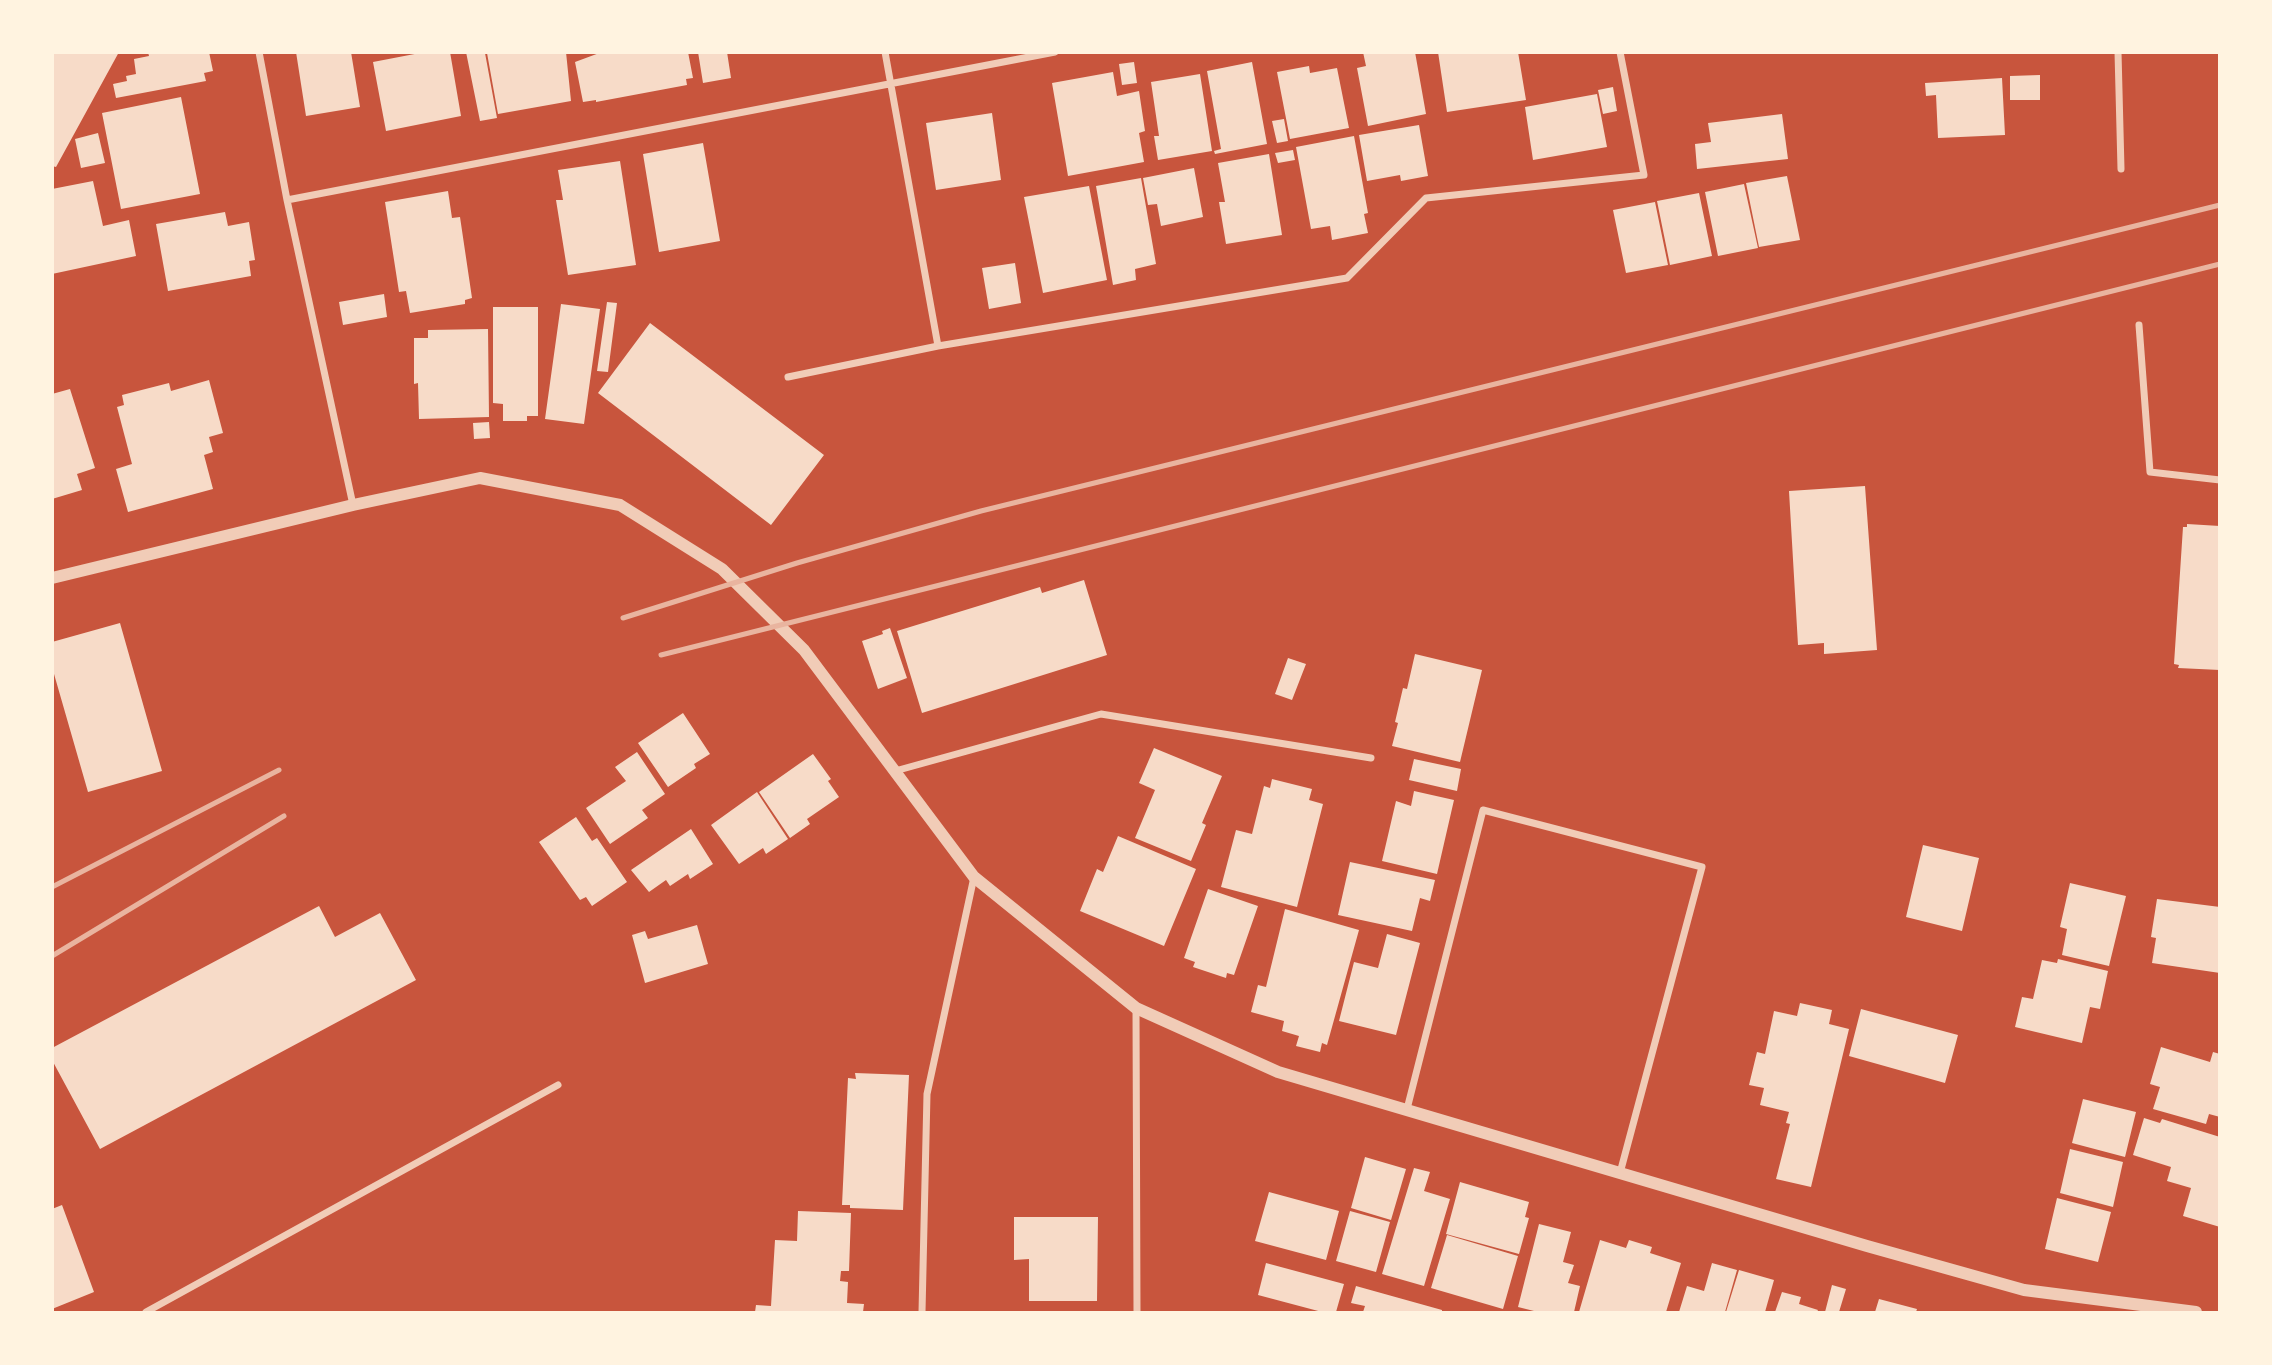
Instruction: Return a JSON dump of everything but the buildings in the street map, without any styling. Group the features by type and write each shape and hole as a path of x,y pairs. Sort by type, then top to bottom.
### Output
{"street":[{"path":"260,52 287,200 353,505"},
{"path":"885,52 939,346"},
{"path":"287,200 1055,52"},
{"path":"788,377 939,346 1347,278 1426,198 1644,175 1620,52"},
{"path":"2118,52 2120,169"},
{"path":"2139,325 2150,472 2220,480"},
{"path":"52,578 353,505 480,478 621,505 722,569 804,650 974,877 1136,1009 1278,1072 1867,1246 2024,1290 2196,1312"},
{"path":"895,771 1101,714 1371,758"},
{"path":"1407,1109 1483,810 1702,866 1620,1173"},
{"path":"922,1312 927,1094 974,877"},
{"path":"1136,1009 1137,1312"},
{"path":"146,1312 558,1085"}],"railway":[{"path":"623,618 797,563 981,511 2220,205"},
{"path":"661,655 2220,264"},
{"path":"52,887 279,770"},
{"path":"52,956 284,816"}]}
